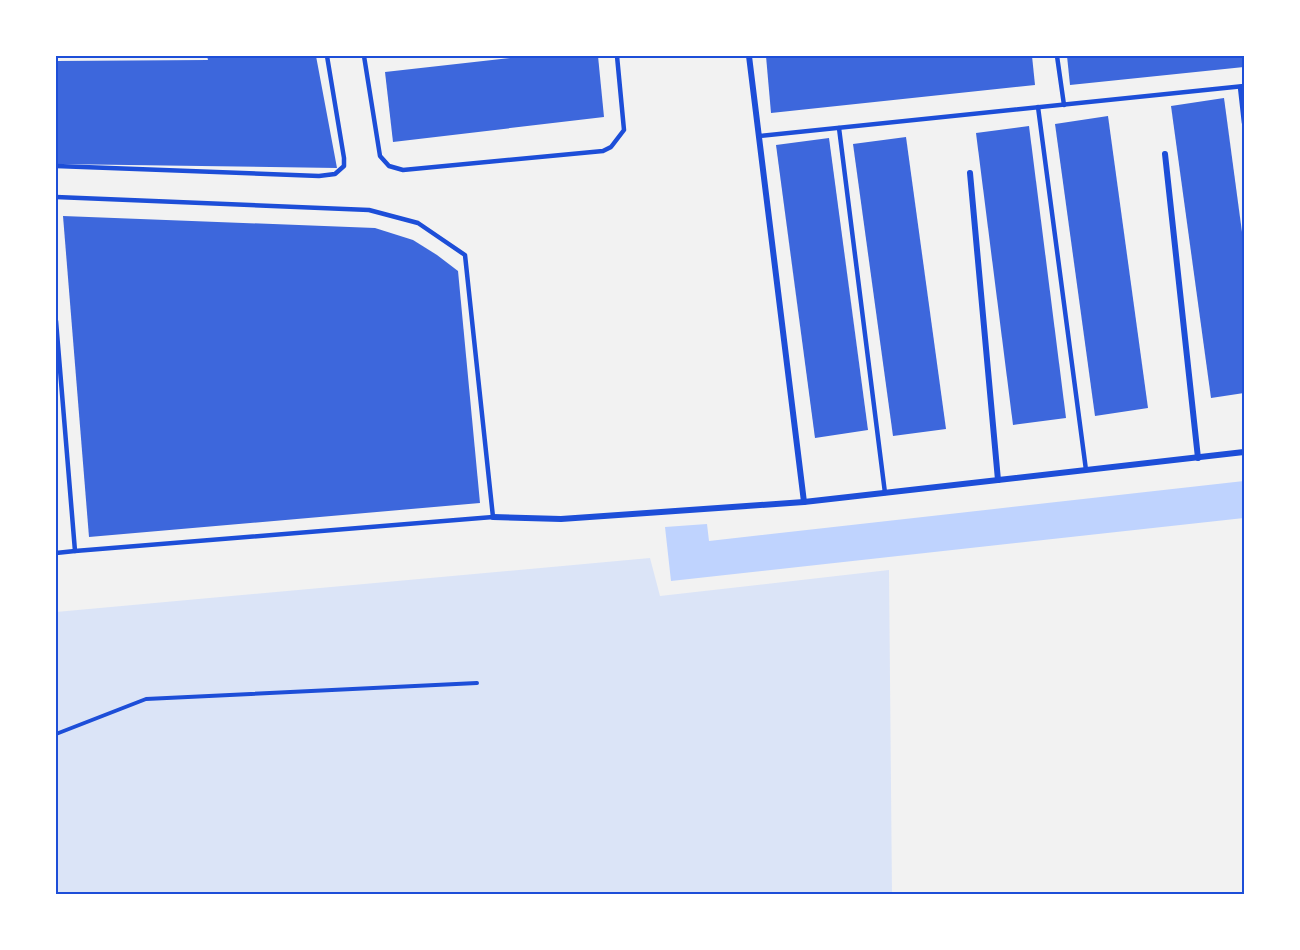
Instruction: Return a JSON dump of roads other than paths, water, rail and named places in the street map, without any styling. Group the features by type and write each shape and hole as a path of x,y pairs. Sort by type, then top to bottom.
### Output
{"street":[{"path":"749,56 804,501"},
{"path":"1165,154 1198,458"},
{"path":"970,173 998,480"},
{"path":"493,517 561,519 804,501 1245,452"}],"lane":[{"path":"56,166 319,176 335,174 344,166 344,158 327,56"},
{"path":"364,56 380,156 389,166 403,170 603,151 611,147 624,130 617,56"},
{"path":"1057,56 1064,105"},
{"path":"759,136 1242,86 1245,123"},
{"path":"1038,107 1086,470"},
{"path":"839,128 885,493"},
{"path":"56,197 369,210 418,223 465,255 493,517 56,553"},
{"path":"56,321 75,551"}],"water":[{"path":"1244,481 1244,518 671,581 665,527 707,524 709,541"}]}
